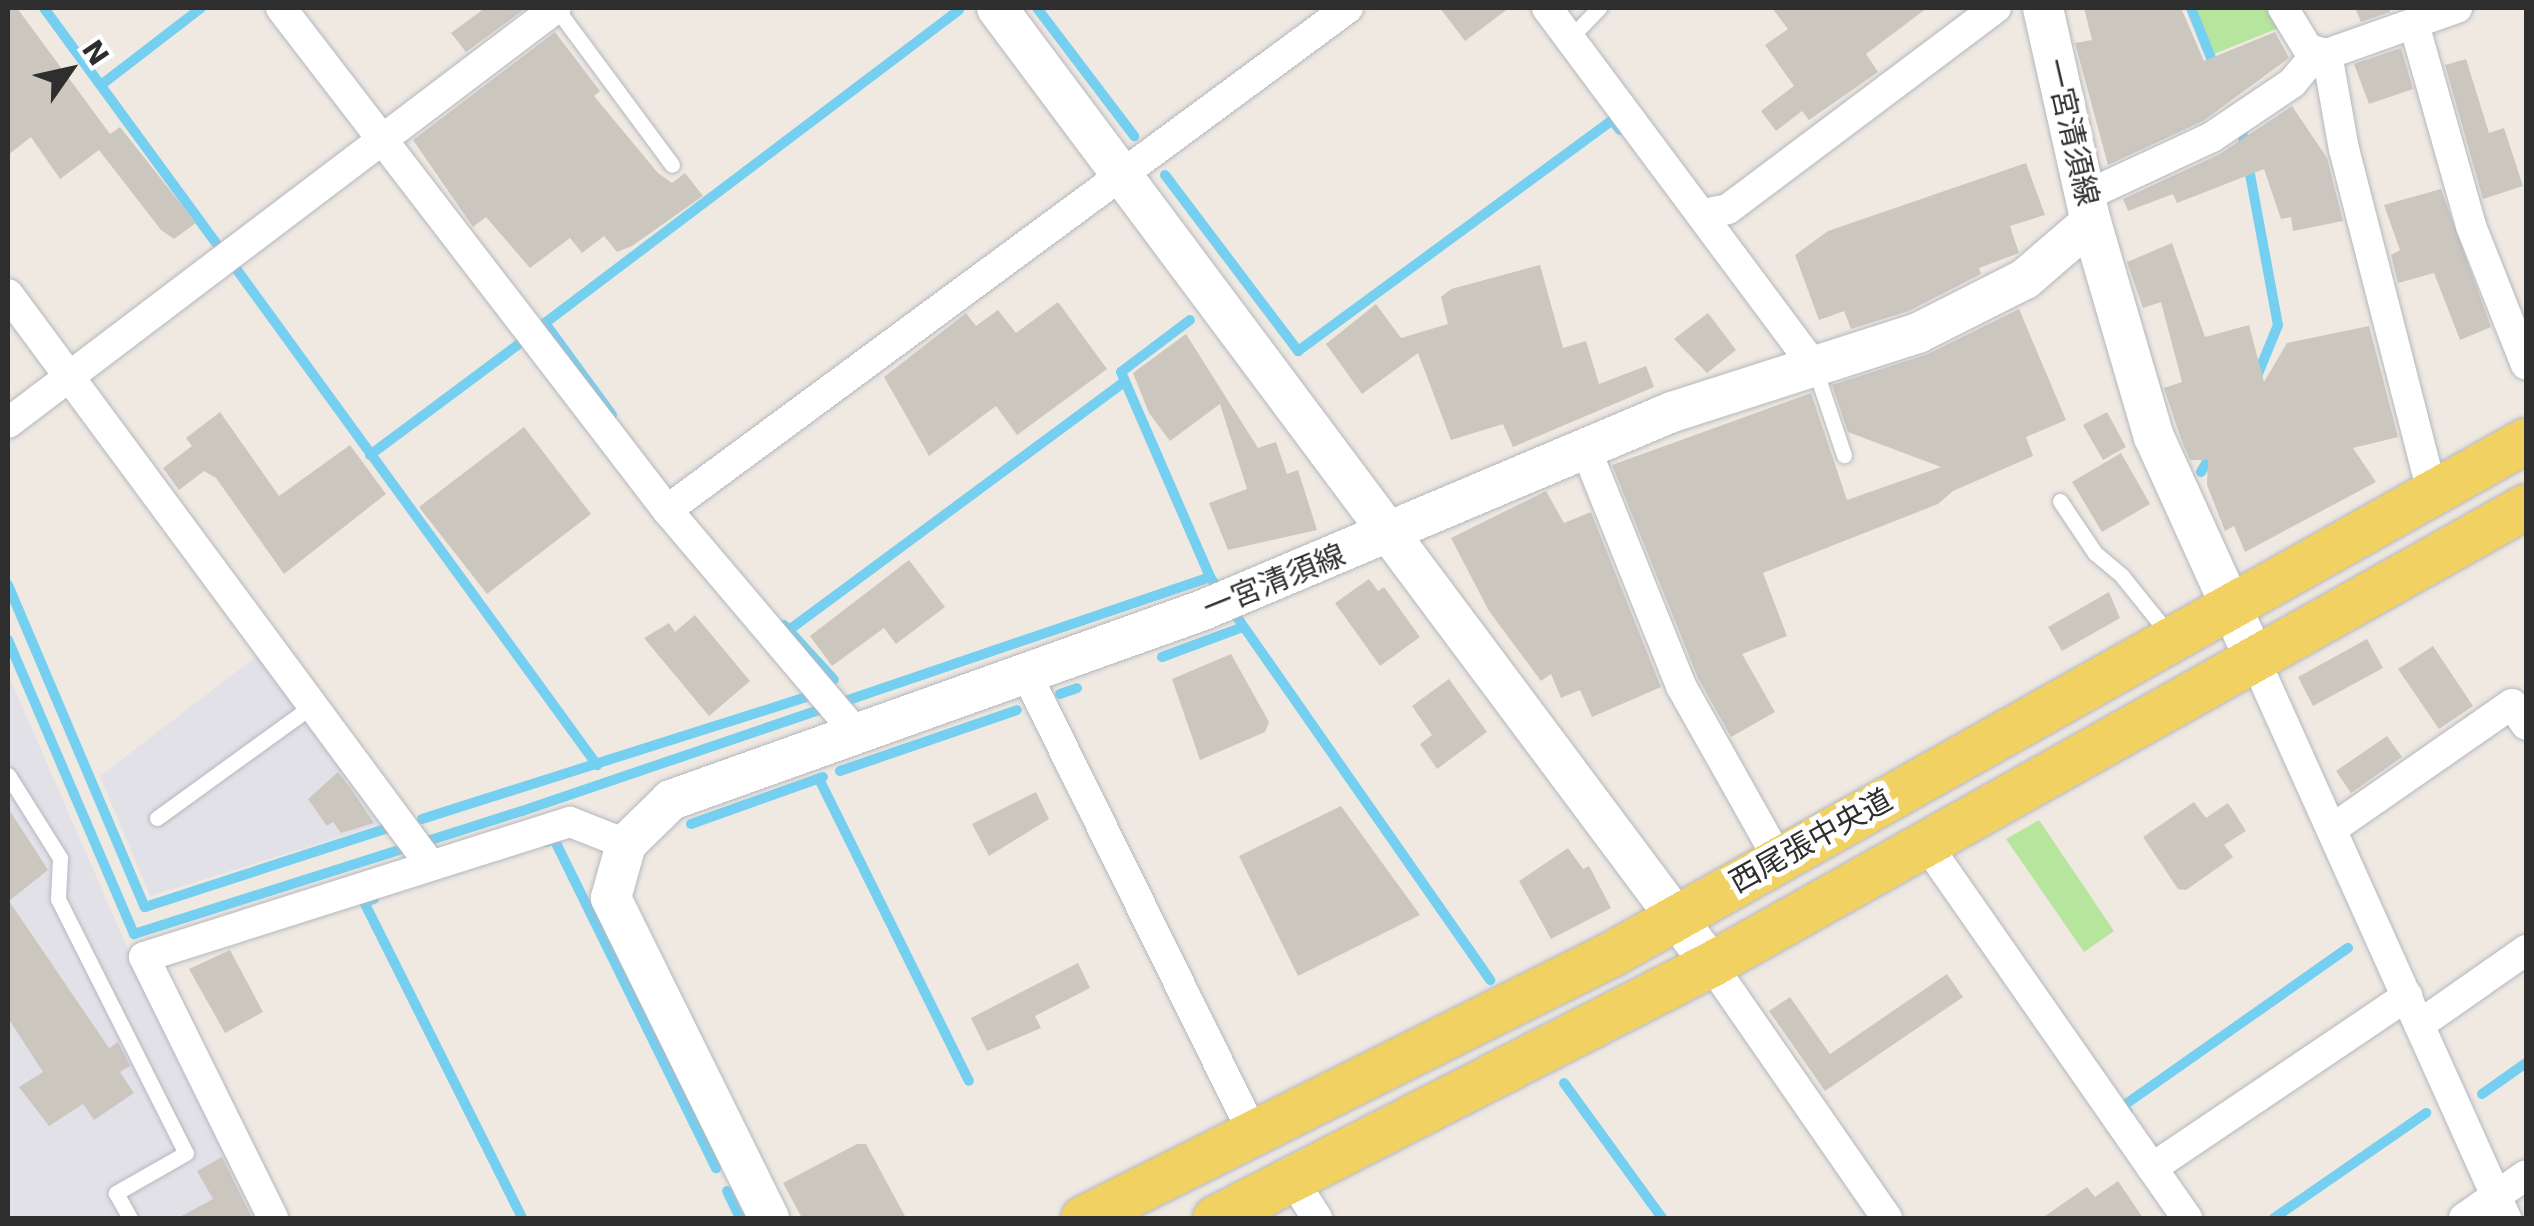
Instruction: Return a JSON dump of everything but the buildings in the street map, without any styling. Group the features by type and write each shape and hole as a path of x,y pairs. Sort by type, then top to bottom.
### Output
{"main road":[{"path":"997,8 1389,536 1677,914 1710,964"},
{"name":"一宮清須線","path":"626,844 672,800 1203,610 1389,536 1586,447 1814,365 1918,333 2026,279 2088,209 2043,8"},
{"path":"2088,209 2154,437 2255,660"},
{"name":"西尾張中央道","path":"1083,1218 1434,1048 1779,860 2526,440"},
{"name":"西尾張中央道","path":"1216,1218 1710,964 2526,506"},
{"path":"626,844 611,898 769,1218"}],"street":[{"path":"281,8 668,510 830,698 856,734"},
{"path":"8,423 554,8"},
{"path":"668,510 1348,8"},
{"path":"1547,8 1814,365"},
{"path":"1703,214 1728,208 1996,8"},
{"path":"2283,8 2308,49 2323,53"},
{"path":"2088,209 2212,136 2292,83 2323,53 2457,8"},
{"path":"2414,24 2472,226 2526,365"},
{"path":"2323,53 2432,492"},
{"path":"8,294 429,863"},
{"path":"1586,447 1681,686 1779,860"},
{"path":"2255,660 2501,1207"},
{"path":"1026,675 1254,1135"},
{"path":"2332,829 2512,704 2526,725"},
{"path":"273,1218 144,957 429,863 570,822 626,844"},
{"path":"1924,841 2188,1218"},
{"path":"2419,1025 2526,950"},
{"path":"1710,964 1888,1218"},
{"path":"2152,1168 2406,996"},
{"path":"2464,1218 2501,1207 2526,1175"},
{"path":"1293,1180 1317,1218"}],"lane":[{"path":"554,8 672,165"},
{"path":"1570,38 1598,8"},
{"path":"1814,365 1844,456"},
{"path":"2060,501 2095,553 2122,576 2172,638"},
{"path":"157,818 314,705"},
{"path":"8,775 60,858 58,899 186,1153 116,1194 130,1218"}],"shaded area":[{"path":"261,653 388,822 150,896 100,776"},
{"path":"8,674 127,947 259,1218 8,1218"}],"green space":[{"path":"2195,8 2271,8 2281,27 2214,54"},
{"path":"2039,820 2114,931 2084,952 2006,839"}],"waterway":[{"path":"44,8 216,243"},
{"path":"101,85 201,8"},
{"path":"1037,8 1134,136"},
{"path":"2191,8 2215,68"},
{"path":"612,415 545,323 959,10"},
{"path":"1165,175 1298,351 1612,120 1620,130"},
{"path":"2242,131 2278,325 2255,381"},
{"path":"232,263 597,765"},
{"path":"1190,320 1121,372 1210,577"},
{"path":"370,455 520,343"},
{"path":"789,630 1125,381"},
{"path":"2201,472 2213,451"},
{"path":"8,640 134,934 522,811 1210,577 1221,593"},
{"path":"8,585 145,907 394,826"},
{"path":"1230,607 1490,980"},
{"path":"784,625 834,680"},
{"path":"1162,657 1243,627"},
{"path":"1060,694 1077,688"},
{"path":"422,819 807,697"},
{"path":"840,771 1017,710"},
{"path":"691,824 823,777"},
{"path":"819,779 969,1081"},
{"path":"546,842 554,839 716,1168"},
{"path":"374,899 364,902 522,1218"},
{"path":"2128,1113 2123,1106 2348,948"},
{"path":"2482,1094 2526,1063"},
{"path":"1564,1083 1662,1218"},
{"path":"2274,1218 2426,1113"},
{"path":"727,1191 740,1218"}]}
